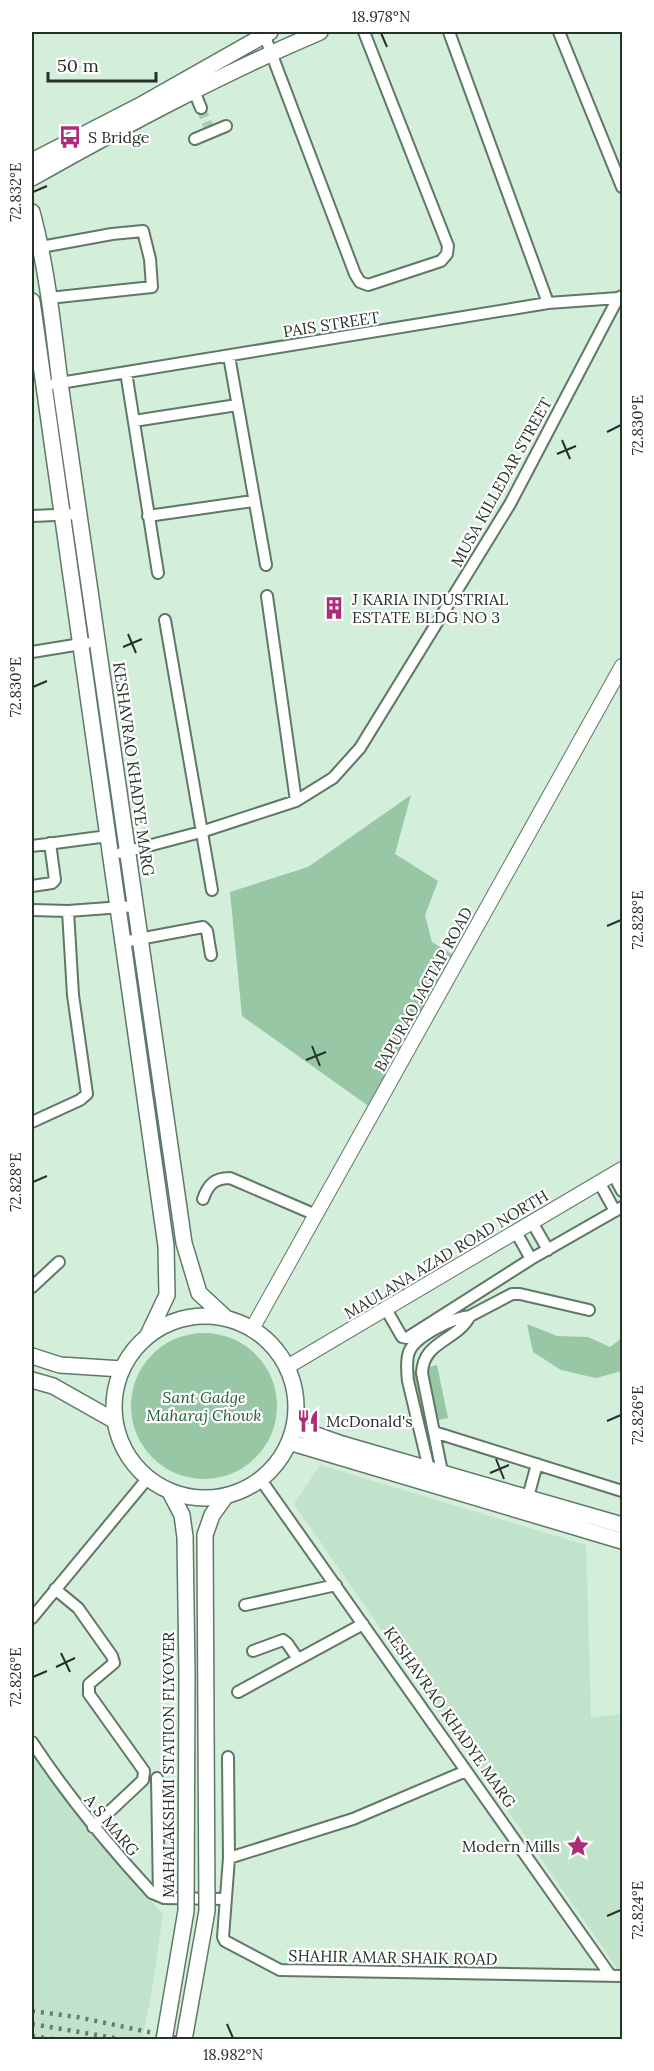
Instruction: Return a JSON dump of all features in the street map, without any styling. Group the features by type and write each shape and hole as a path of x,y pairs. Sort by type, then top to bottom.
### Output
{"main road":[{"path":"32,161 139,106 320,32"},
{"path":"32,178 144,115 267,33"},
{"name":"KESHAVRAO KHADYE MARG","path":"32,212 41,247 49,298 52,385 62,515 166,1246 167,1295 148,1335"},
{"name":"KESHAVRAO KHADYE MARG","path":"32,301 79,514 184,1243 199,1293 226,1318"},
{"path":"199,1316 226,1318 252,1329 269,1343 287,1367 294,1383 296,1404 294,1427 290,1442 278,1463 261,1480 225,1497 197,1499 170,1492 147,1479 125,1451 115,1422 114,1395 122,1369 133,1350 148,1335 172,1322 199,1316"},
{"path":"32,1356 60,1365 122,1369"},
{"path":"32,1380 53,1386 115,1422"},
{"path":"294,1427 605,1528 622,1541"},
{"path":"290,1442 534,1504"},
{"name":"MAHALAKSHMI STATION FLYOVER","path":"164,2040 186,1911 185,1537 182,1515 170,1492"},
{"path":"184,2040 207,1911 205,1535 212,1515 225,1497"},
{"path":"605,1528 622,1525"}],"street":[{"path":"267,33 272,52 355,274 360,282 368,285 441,261 447,254 448,246 364,32"},
{"path":"448,32 548,303"},
{"path":"559,32 622,187"},
{"path":"191,85 201,108"},
{"path":"195,139 210,130 226,126"},
{"path":"41,247 112,234 143,231 150,258 152,287 49,298"},
{"name":"PAIS STREET","path":"52,385 548,303 620,297"},
{"name":"MUSA KILLEDAR STREET","path":"111,856 201,832 296,801 333,778 360,748 510,504 620,297"},
{"path":"229,356 266,565"},
{"path":"126,372 158,573"},
{"path":"134,421 237,405"},
{"path":"148,516 253,501"},
{"path":"32,516 79,514"},
{"path":"267,596 296,801"},
{"path":"165,620 212,890"},
{"path":"32,652 97,642"},
{"name":"BAPURAO JAGTAP ROAD","path":"252,1329 622,666"},
{"path":"32,846 108,836"},
{"path":"32,886 52,883 55,880 50,843"},
{"path":"32,910 68,911 136,906"},
{"path":"32,1122 80,1100 87,1094 73,994 68,911"},
{"path":"123,942 203,927 207,931 211,955"},
{"path":"618,1171 622,1191"},
{"name":"MAULANA AZAD ROAD NORTH","path":"287,1367 618,1171"},
{"path":"203,1199 213,1182 220,1178 230,1178 316,1215"},
{"path":"386,1309 402,1336 407,1338 531,1259 619,1209 599,1182"},
{"path":"532,1222 548,1250"},
{"path":"516,1232 531,1259"},
{"path":"32,1287 58,1262"},
{"path":"435,1471 408,1381 409,1352 414,1343 458,1317 470,1317 513,1294 589,1310"},
{"path":"435,1471 434,1432 422,1373 424,1358 431,1349 465,1325 470,1317"},
{"path":"434,1432 622,1491"},
{"path":"534,1504 537,1464"},
{"path":"32,1618 147,1479"},
{"name":"KESHAVRAO KHADYE MARG","path":"261,1480 610,1975"},
{"path":"245,1605 336,1586"},
{"path":"55,1589 78,1608 112,1656 114,1663 89,1684 89,1694 144,1771 143,1780 93,1827"},
{"path":"238,1692 363,1624"},
{"path":"253,1651 283,1640 298,1659"},
{"name":"A S MARG","path":"32,1742 67,1794 93,1827 152,1893 159,1896"},
{"path":"157,1778 159,1896 225,1899 229,1858 228,1757"},
{"path":"229,1858 353,1819 466,1771"},
{"name":"SHAHIR AMAR SHAIK ROAD","path":"225,1899 223,1937 225,1941 280,1970 610,1975"},
{"path":"610,1975 622,1976"}],"shaded area":[{"name":"Modern Mills","path":"320,1465 586,1545 591,1718 622,1714 622,1975 294,1504"},
{"path":"32,1748 70,1806 163,1915 142,2039 32,2039"}],"green space":[{"path":"411,795 395,854 438,881 425,915 432,942 458,958 374,1110 242,1016 230,892 308,867"},
{"path":"527,1324 557,1336 588,1337 610,1347 622,1338 622,1371 596,1378 561,1370 533,1352"},
{"name":"Sant Gadge Maharaj Chowk","path":"204,1333 218,1334 232,1339 245,1345 256,1354 265,1365 271,1378 276,1392 276,1420 271,1434 265,1447 256,1458 245,1467 232,1473 218,1478 204,1479 190,1478 176,1473 163,1467 152,1458 143,1447 137,1434 132,1420 131,1406 132,1392 137,1378 143,1365 152,1354 163,1345 176,1339 190,1334"},
{"path":"437,1365 448,1418 423,1423 412,1371"}],"tunnel":[{"path":"201,108 209,128"}],"railway":[{"path":"32,2011 77,2017 187,2040"},
{"path":"32,2024 126,2040"},
{"path":"32,2036 58,2040"}],"place":[{"name":"S Bridge","path":"70,137"},
{"name":"J KARIA INDUSTRIAL ESTATE BLDG NO 3","path":"334,608"},
{"name":"McDonald's","path":"308,1421"},
{"name":"Modern Mills","path":"578,1846"}]}
